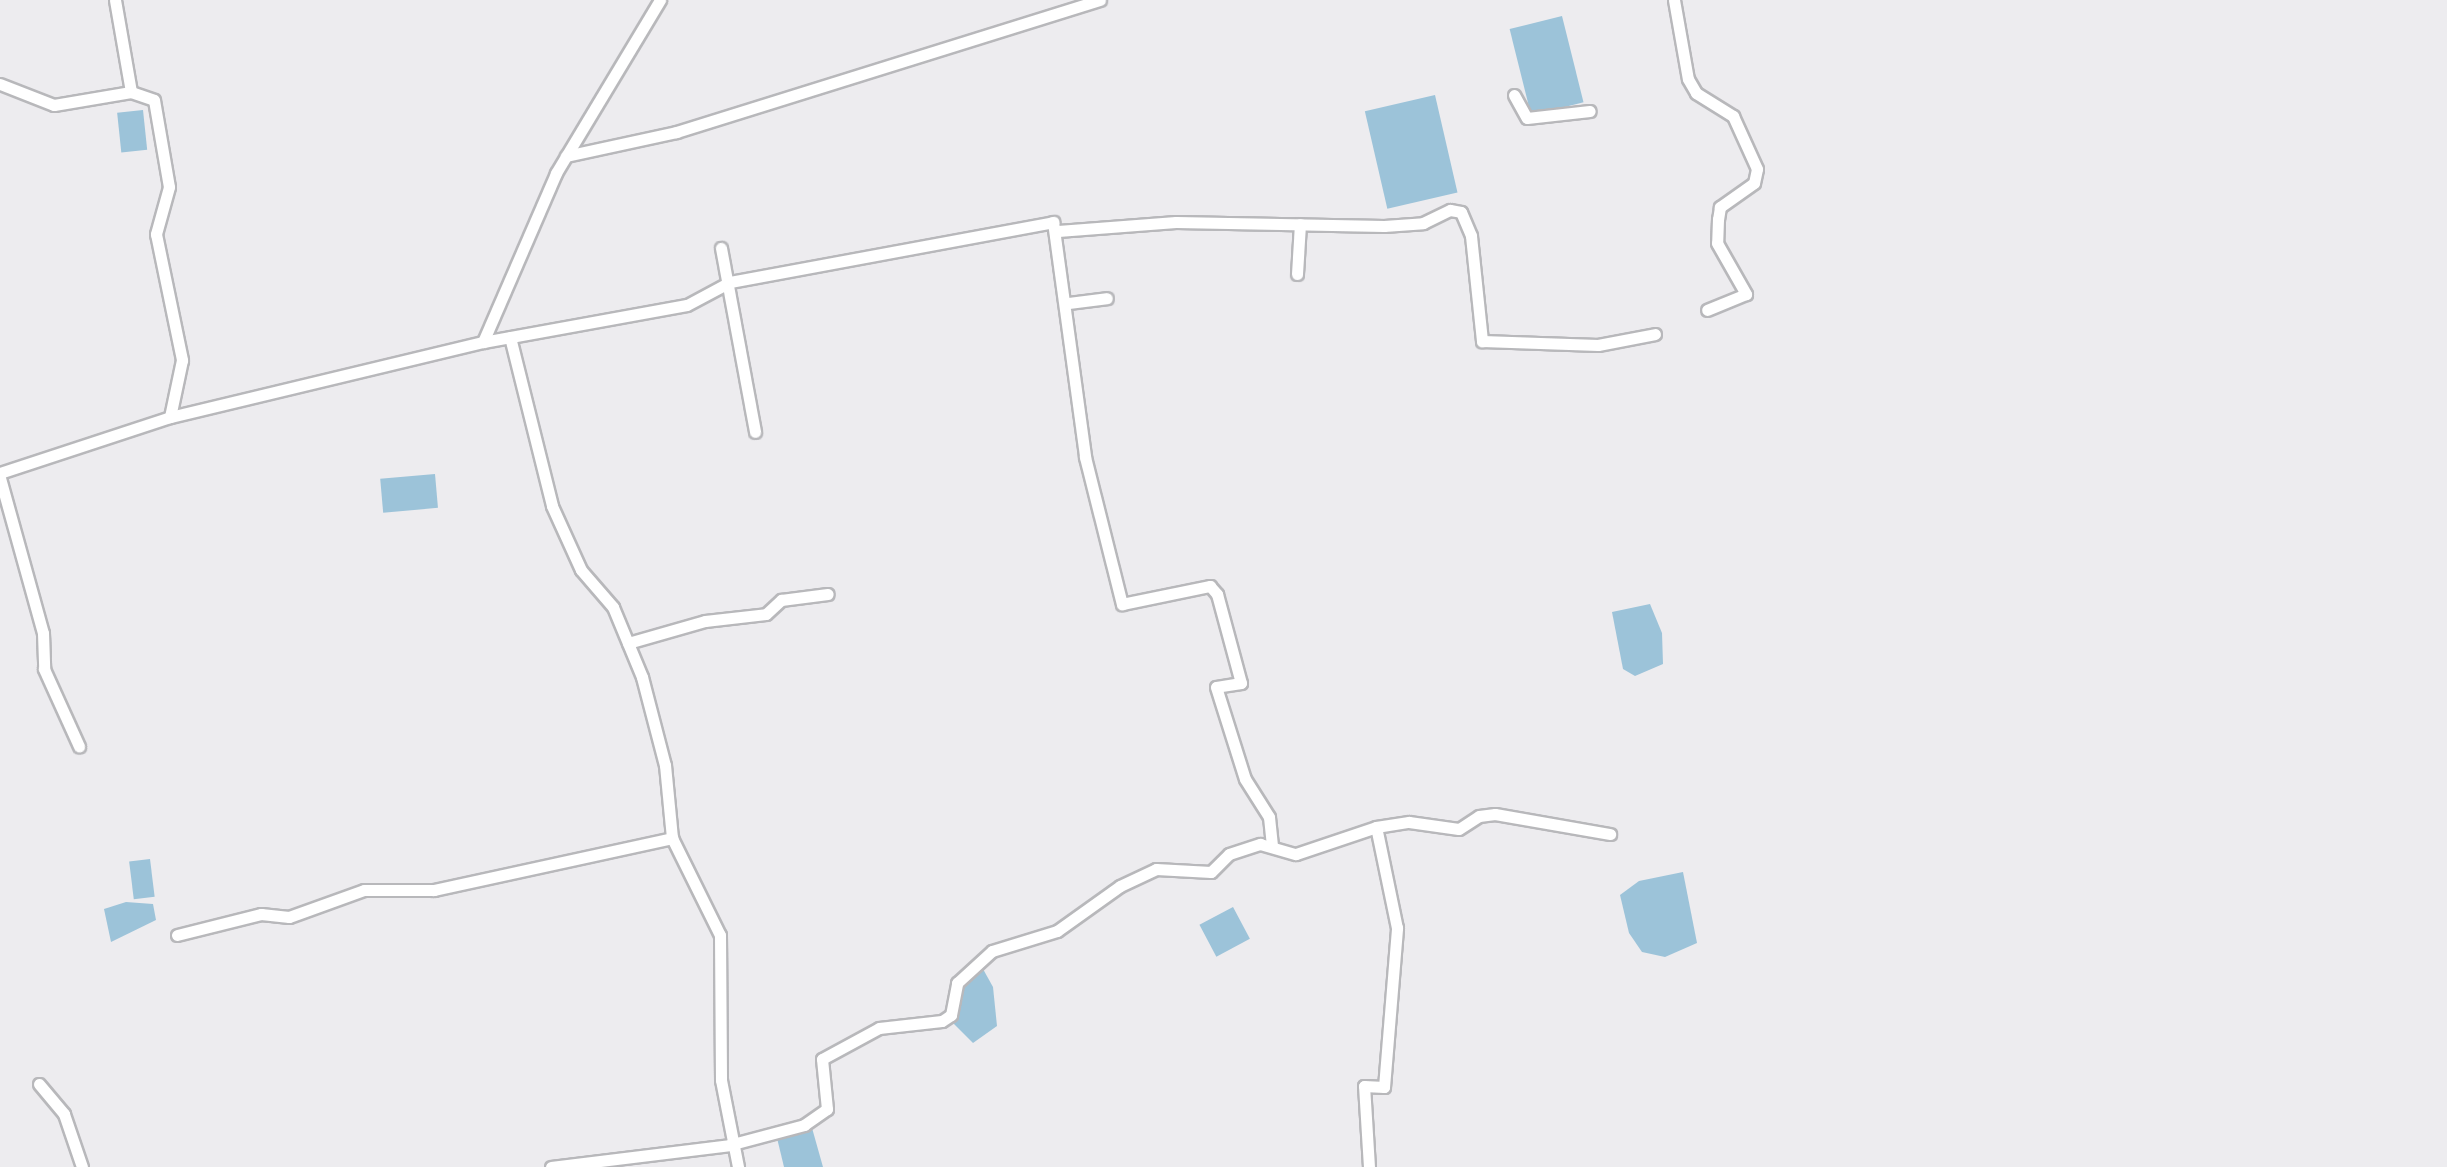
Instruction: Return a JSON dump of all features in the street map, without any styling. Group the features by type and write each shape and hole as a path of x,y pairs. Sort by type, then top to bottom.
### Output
{"street":[{"path":"115,0 131,92"},
{"path":"482,342 566,156 660,0"},
{"path":"566,156 676,132 1100,0"},
{"path":"1674,0 1688,79 1696,93 1734,116 1757,169 1754,183 1720,207 1718,219 1717,243 1746,294 1707,310"},
{"path":"0,84 54,105 131,92 154,100 169,187 156,234 182,360 170,417"},
{"path":"1514,96 1527,118 1590,111"},
{"path":"1058,231 1176,222 1384,226 1461,212 1472,236 1482,341 1598,345 1656,334"},
{"path":"79,746 44,670 43,633 0,475 170,417 482,342 687,305 730,282 1053,222 1058,231 1068,303 1085,457 1122,604 1210,586 1217,594 1241,683 1216,687 1245,779 1269,817 1272,844"},
{"path":"1297,274 1300,224"},
{"path":"722,248 756,432"},
{"path":"1068,303 1107,298"},
{"path":"510,338 552,506 581,570 614,607 662,751 672,838 720,935 717,992 730,1145 738,1167"},
{"path":"628,643 705,620 766,614 781,600 828,594"},
{"path":"551,1167 730,1145 804,1124 827,1108 822,1059 879,1028 951,1016 958,983 998,947 1057,932 1156,869 1211,872 1230,854 1272,844 1296,854 1376,827 1410,822 1459,830 1478,816 1495,814 1610,834"},
{"path":"1369,1167 1364,1086 1384,1087 1398,928 1376,827"},
{"path":"176,935 261,914 289,917 364,890 434,890 672,838"},
{"path":"39,1084 64,1114 82,1167"}],"water":[{"path":"1562,16 1584,102 1531,115 1510,29"},
{"path":"1435,95 1457,192 1387,209 1365,111"},
{"path":"143,110 147,150 121,152 117,113"},
{"path":"435,474 438,508 383,513 380,479"},
{"path":"1650,604 1662,633 1663,664 1635,676 1623,669 1612,612"},
{"path":"150,859 155,897 134,899 129,862"},
{"path":"1683,872 1697,943 1665,957 1642,952 1629,933 1620,895 1639,881"},
{"path":"126,902 153,904 156,920 111,942 104,909"},
{"path":"1233,907 1250,939 1216,957 1199,925"},
{"path":"983,969 993,987 997,1026 973,1043 950,1020 961,985"},
{"path":"812,1128 823,1167 784,1167 777,1138"}]}
